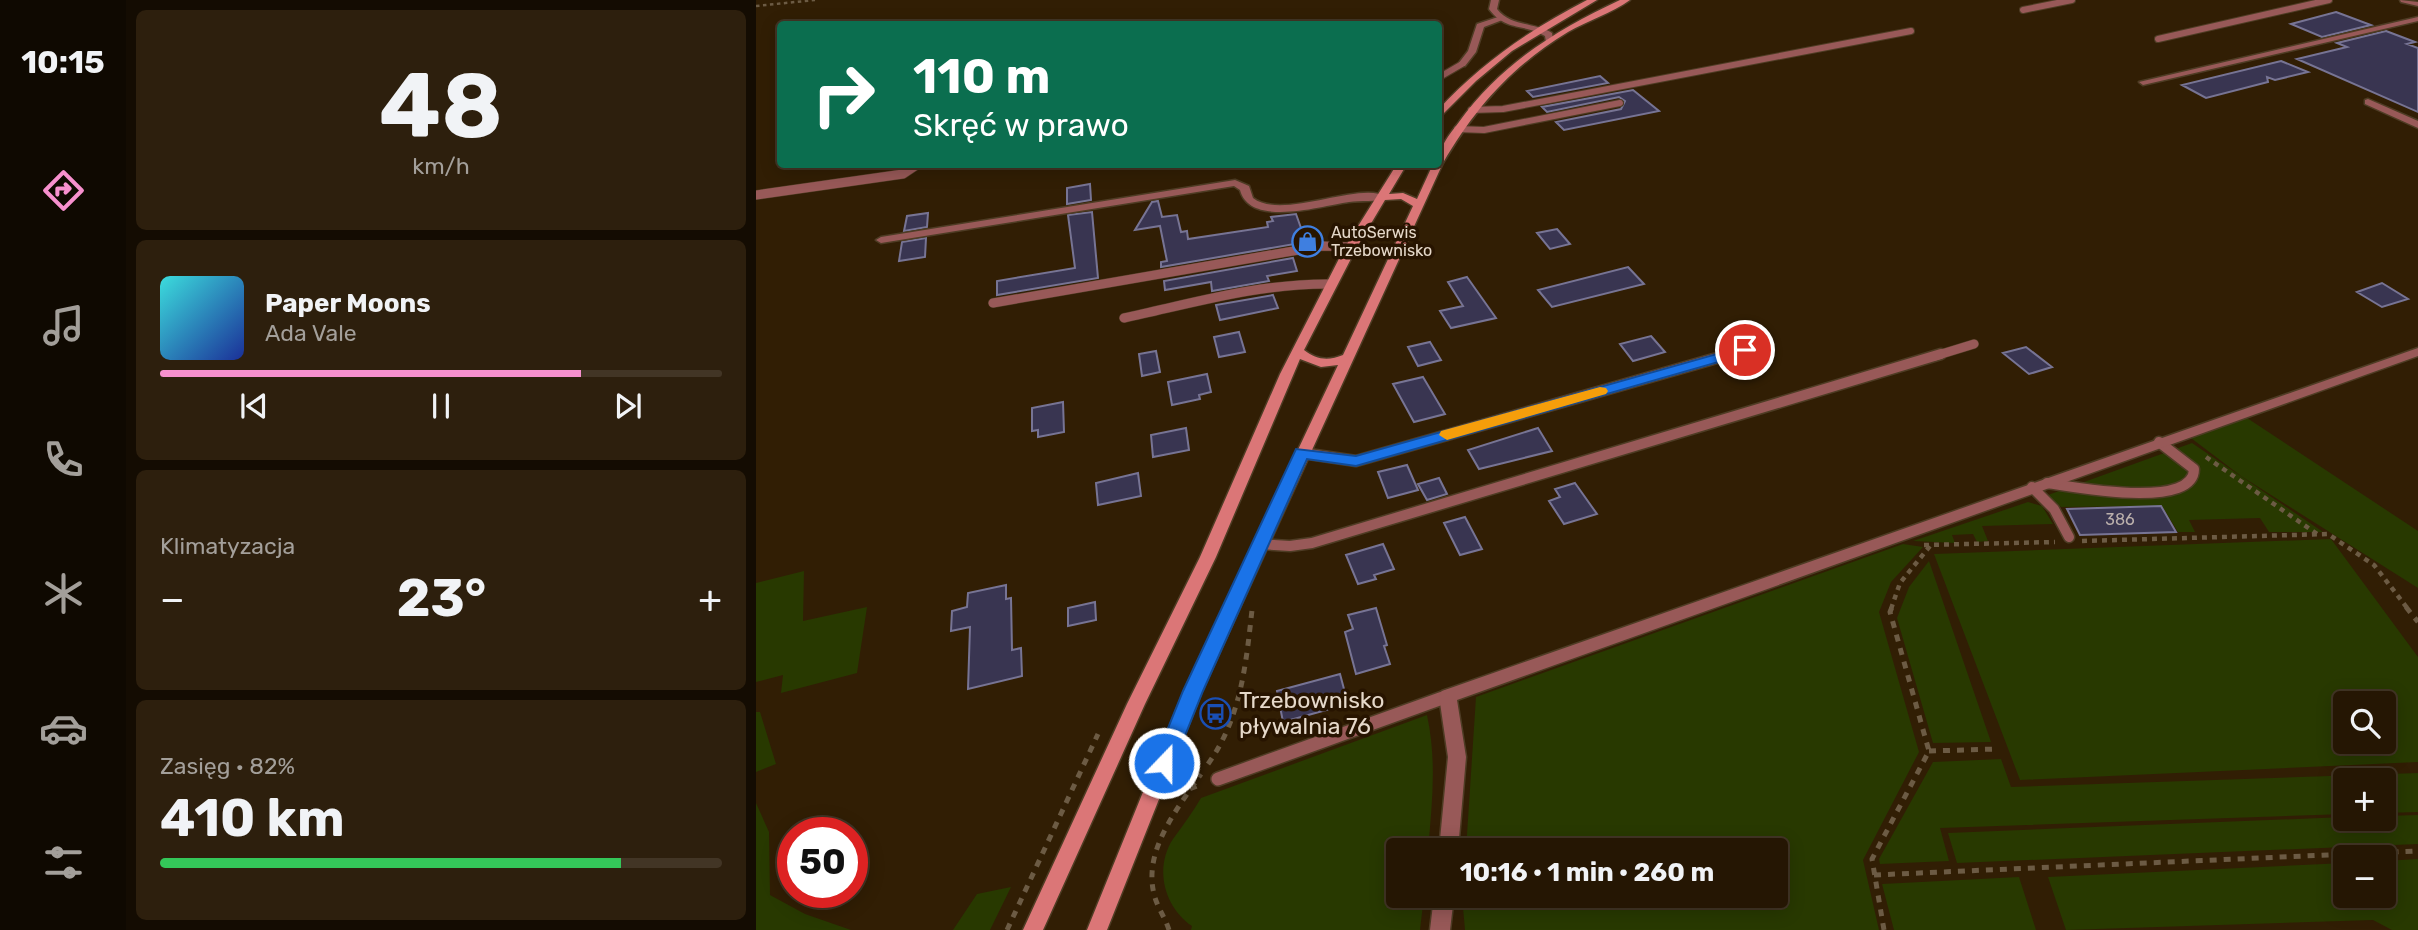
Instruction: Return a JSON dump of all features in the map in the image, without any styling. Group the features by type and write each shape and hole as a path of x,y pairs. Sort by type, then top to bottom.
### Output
{"main road":[{"path":"1442,112 1481,69 1520,40 1593,0"},
{"path":"1442,157 1471,110 1508,70 1549,40 1626,0"},
{"path":"1033,930 1136,704 1208,556 1252,450 1298,351 1351,247 1399,168"},
{"path":"1097,930 1193,691 1436,168"},
{"path":"1381,197 1403,196 1418,204"},
{"path":"1298,351 1304,358 1321,363 1335,363 1347,358"}],"street":[{"path":"1495,0 1493,9 1501,19 1512,25 1547,33 1549,40"},
{"path":"2404,0 2418,4"},
{"path":"1462,64 1472,52 1479,26 1501,19"},
{"path":"2143,82 2418,19"},
{"path":"1512,25 1520,40"},
{"path":"2368,102 2418,125"},
{"path":"881,240 1235,183 1245,188 1247,198 1254,204 1271,208 1352,196 1381,197"},
{"path":"1449,838 1457,757 1448,696 2418,352"},
{"path":"1440,930 1443,908"}],"lane":[{"path":"2023,10 2072,0"},
{"path":"2158,39 2329,0"},
{"path":"1471,110 1503,109 1911,31"},
{"path":"1442,77 1462,64"},
{"path":"1457,129 1484,130 1620,103"},
{"path":"756,195 902,174 912,168"},
{"path":"993,303 1322,246 1351,247"},
{"path":"1124,318 1175,309 1197,300 1291,283 1332,284"},
{"path":"1260,544 1290,547 1312,543 1974,344"},
{"path":"1302,453 1356,461 1745,350"},
{"path":"2038,485 2166,493 2190,484 2194,469 2159,442"},
{"path":"2038,485 2054,509 2066,540"},
{"path":"1218,779 1448,696"}],"path":[{"path":"756,6 815,0"},
{"path":"2175,436 2318,534"},
{"path":"1884,930 1872,859 1929,751 1890,612 1900,583 1930,545 2328,534 2374,565 2418,622"},
{"path":"1929,751 1997,749"},
{"path":"1177,794 1218,779"},
{"path":"1874,875 2418,851"}],"green space":[{"path":"2244,416 2418,531 2418,588 2241,476 2187,435"},
{"path":"2192,443 2323,532 2269,532 2260,518 2189,520 2195,532 2178,532 2162,506 2061,507 2048,495"},
{"path":"2028,502 2042,506 2053,524 1982,526 1988,541 1977,542 1973,534 1952,535 1955,543 1913,541"},
{"path":"2331,539 2418,657 2418,762 2020,780 1934,554"},
{"path":"1903,544 1923,547 1891,582 1879,612 1919,752 1863,860 1879,930 1465,930 1463,908 1788,908 1788,838 1467,838 1476,697"},
{"path":"1929,561 1991,742 1933,743 1897,618 1909,587"},
{"path":"804,571 803,621 867,607 857,673 781,693 783,675 756,682 756,583"},
{"path":"756,712 760,712 776,764 756,772"},
{"path":"1427,715 1433,766 1429,838 1386,838 1386,908 1423,908 1420,930 1191,930 1192,926 1182,918 1169,898 1163,874 1167,850 1201,798"},
{"path":"2001,759 2011,787 2333,776 2333,814 1940,828 1949,861 1880,864 1879,859 1933,762"},
{"path":"2418,773 2418,812 2396,813 2396,774"},
{"path":"756,803 769,832 770,895 777,899 777,908 794,908 851,930 756,930"},
{"path":"2418,815 2418,844 2333,845 2333,848 1957,863 1948,833 2333,817 2333,831 2396,831 2396,816"},
{"path":"2418,859 2418,930 2392,930 2373,920 2066,930 2048,877 2333,864 2333,908 2396,908 2396,860"},
{"path":"2019,877 2036,930 1894,930 1882,884"},
{"path":"1011,887 990,930 953,930 977,894"}],"building":[{"path":"2336,12 2371,25 2322,37 2291,24"},
{"path":"2386,31 2415,42 2407,44 2418,48 2418,112 2297,59 2347,47 2337,43"},
{"path":"2281,61 2308,72 2275,80 2267,77 2268,82 2206,98 2182,85"},
{"path":"1600,76 1608,83 1533,97 1527,91"},
{"path":"1633,90 1659,111 1564,130 1556,122 1621,109 1625,101 1619,97 1547,112 1542,107"},
{"path":"1090,184 1091,200 1067,204 1067,188"},
{"path":"1158,201 1162,217 1177,215 1181,232 1187,231 1188,239 1268,227 1267,222 1273,221 1271,217 1296,214 1306,242 1161,267 1161,262 1167,261 1160,226 1135,230 1152,202"},
{"path":"1092,212 1098,278 997,295 997,281 1075,268 1068,215"},
{"path":"928,213 927,227 904,231 907,216"},
{"path":"1557,229 1570,244 1550,249 1537,233"},
{"path":"926,238 925,257 899,261 902,242"},
{"path":"1293,258 1297,271 1267,276 1269,281 1212,291 1211,282 1165,290 1164,281"},
{"path":"1628,267 1644,284 1552,307 1538,290"},
{"path":"1467,277 1496,318 1451,328 1440,311 1463,306 1448,282"},
{"path":"2382,283 2408,299 2382,307 2357,292"},
{"path":"1273,295 1278,308 1220,320 1216,305"},
{"path":"1239,332 1245,352 1219,357 1214,337"},
{"path":"1651,336 1665,352 1633,361 1620,344"},
{"path":"1430,342 1441,360 1418,366 1408,347"},
{"path":"2026,347 2052,367 2029,374 2003,353"},
{"path":"1156,351 1160,372 1142,376 1139,354"},
{"path":"1207,374 1211,392 1199,395 1200,399 1172,405 1168,382"},
{"path":"1423,377 1445,414 1414,422 1393,384"},
{"path":"1063,402 1064,432 1038,437 1038,430 1032,431 1032,408"},
{"path":"1186,428 1189,450 1153,457 1151,435"},
{"path":"1538,428 1552,451 1479,469 1468,450"},
{"path":"1407,465 1418,490 1388,498 1378,472"},
{"path":"1138,473 1141,496 1098,505 1096,483"},
{"path":"1439,478 1447,494 1427,500 1418,484"},
{"path":"1575,483 1597,514 1564,524 1549,501 1560,497 1555,489"},
{"path":"2161,506 2176,532 2080,535 2067,509"},
{"path":"1465,517 1482,549 1460,555 1444,523"},
{"path":"1383,544 1394,569 1374,575 1376,579 1358,584 1346,555"},
{"path":"1006,585 1006,599 1011,598 1012,650 1021,648 1022,676 968,689 970,627 951,631 952,611 967,607 968,593"},
{"path":"1095,602 1096,620 1068,626 1068,608"},
{"path":"1376,608 1390,664 1356,674 1345,632 1353,629 1348,615"},
{"path":"1340,674 1348,704 1283,722 1277,691"}],"slow traffic":[{"path":"1447,435 1600,391"}],"place":[{"name":"AutoSerwis Trzebownisko","path":"1308,241"},
{"name":"Trzebownisko pływalnia 76","path":"1216,713"}],"route":[{"path":"1164,763 1193,691 1302,453 1356,461 1745,350"}]}
